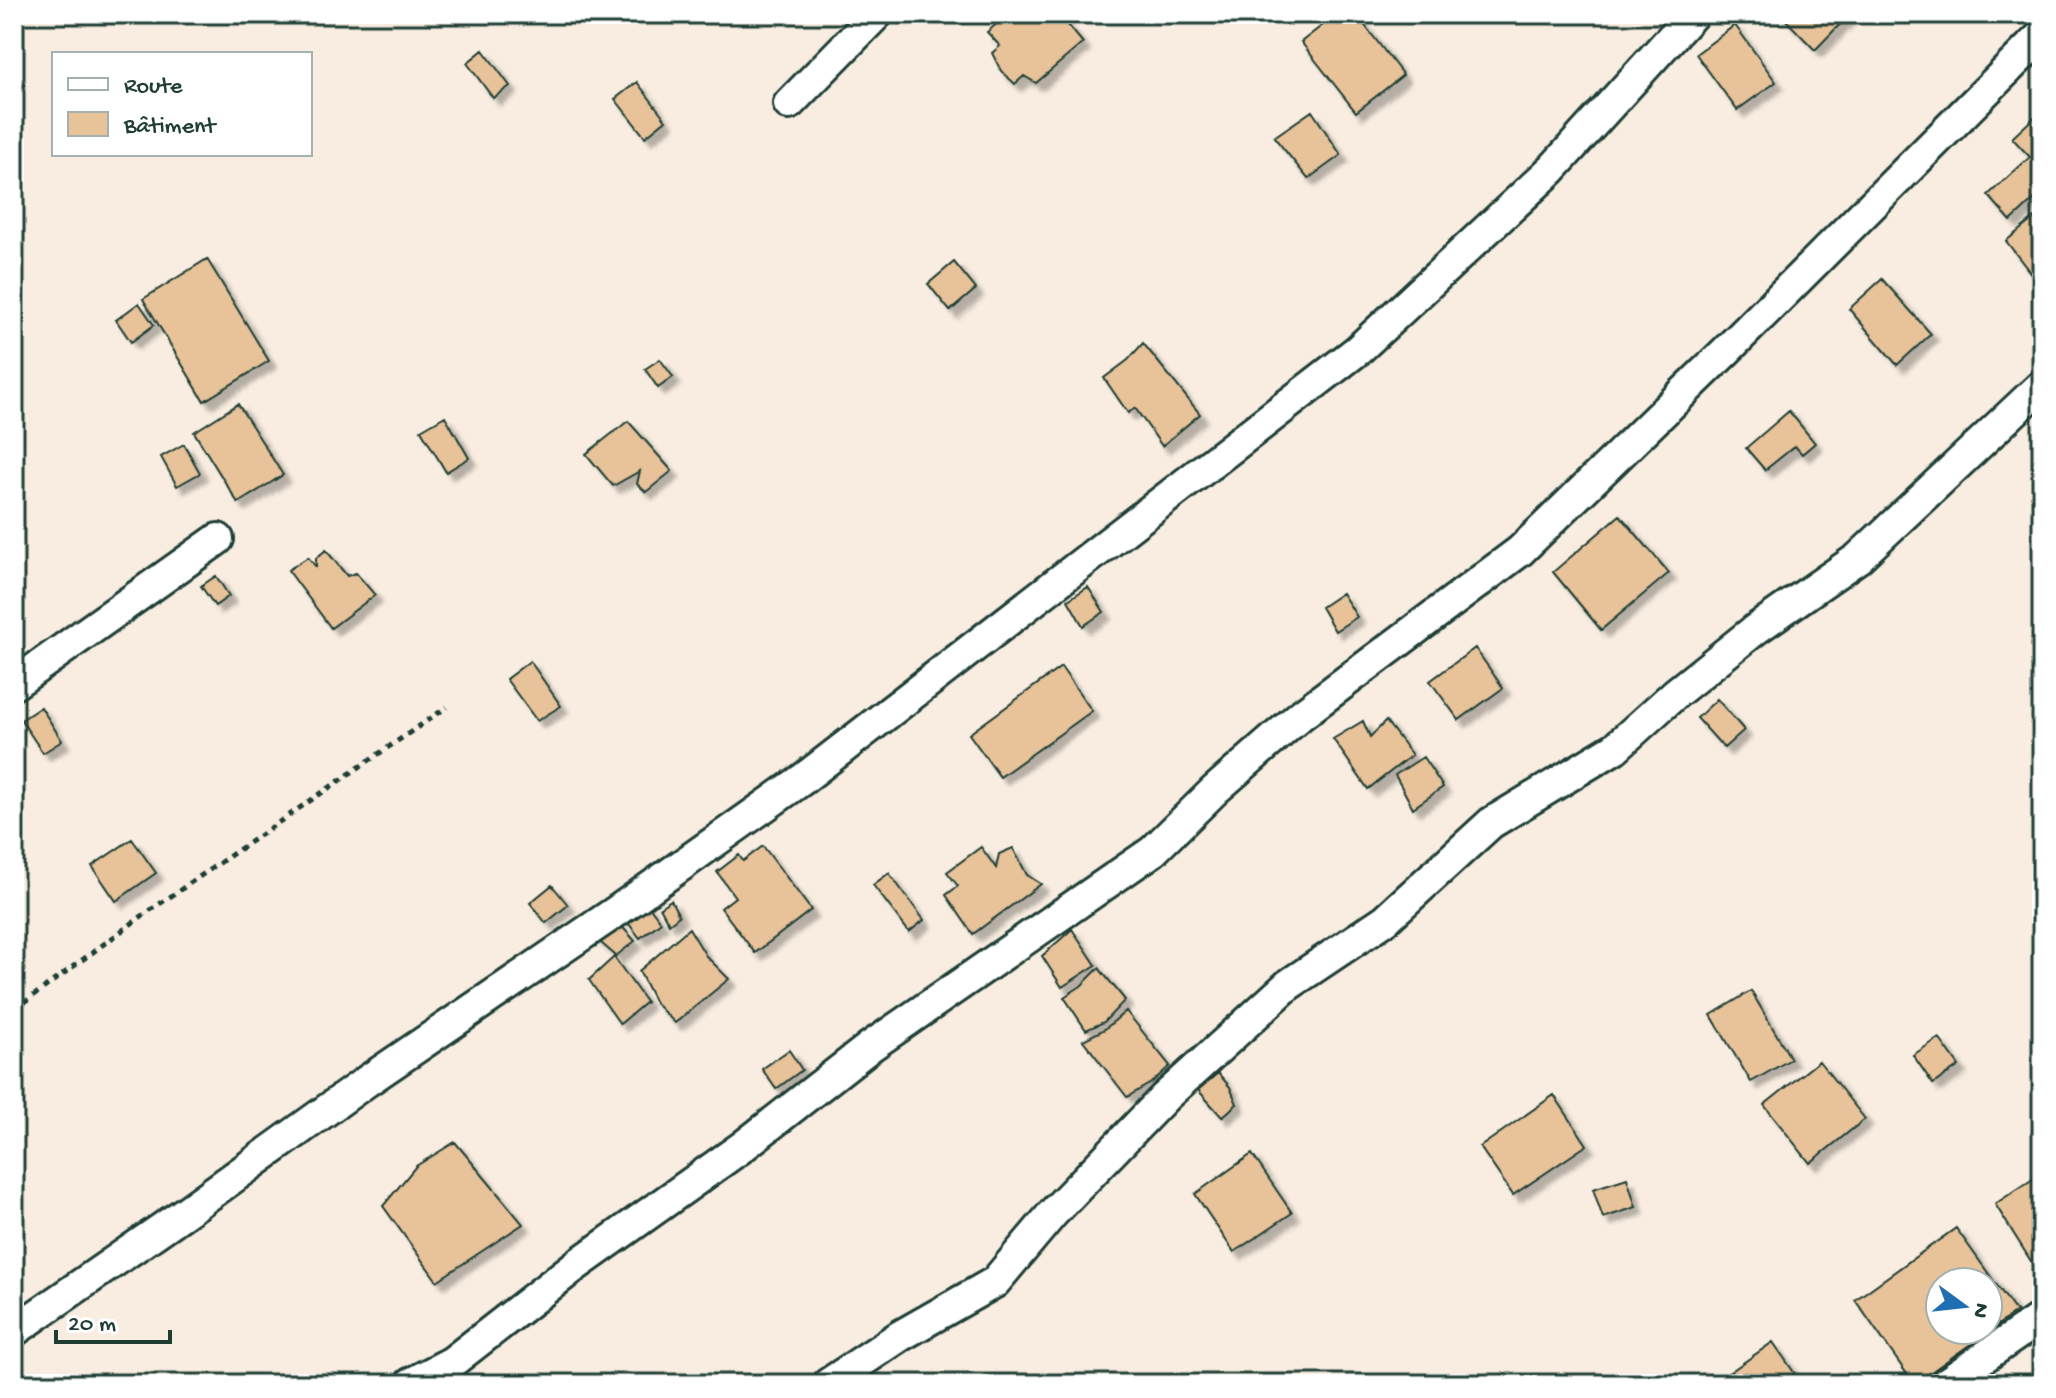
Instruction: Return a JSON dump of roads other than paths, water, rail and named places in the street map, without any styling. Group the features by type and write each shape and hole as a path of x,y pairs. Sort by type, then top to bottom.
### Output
{"street":[{"path":"789,104 877,14"},
{"path":"14,1331 367,1081 617,911 803,779 1358,350 1552,169 1693,14"},
{"path":"410,1384 452,1362 575,1266 742,1147 871,1046 1153,851 1215,790 1301,715 1520,551 1726,351 2042,35"},
{"path":"828,1384 900,1336 995,1282 1053,1213 1155,1107 1288,985 1385,920 1491,823 1615,748 1676,693 1756,629 1858,558 2042,385"},
{"path":"14,684 218,539"},
{"path":"1945,1384 2042,1317"}]}
